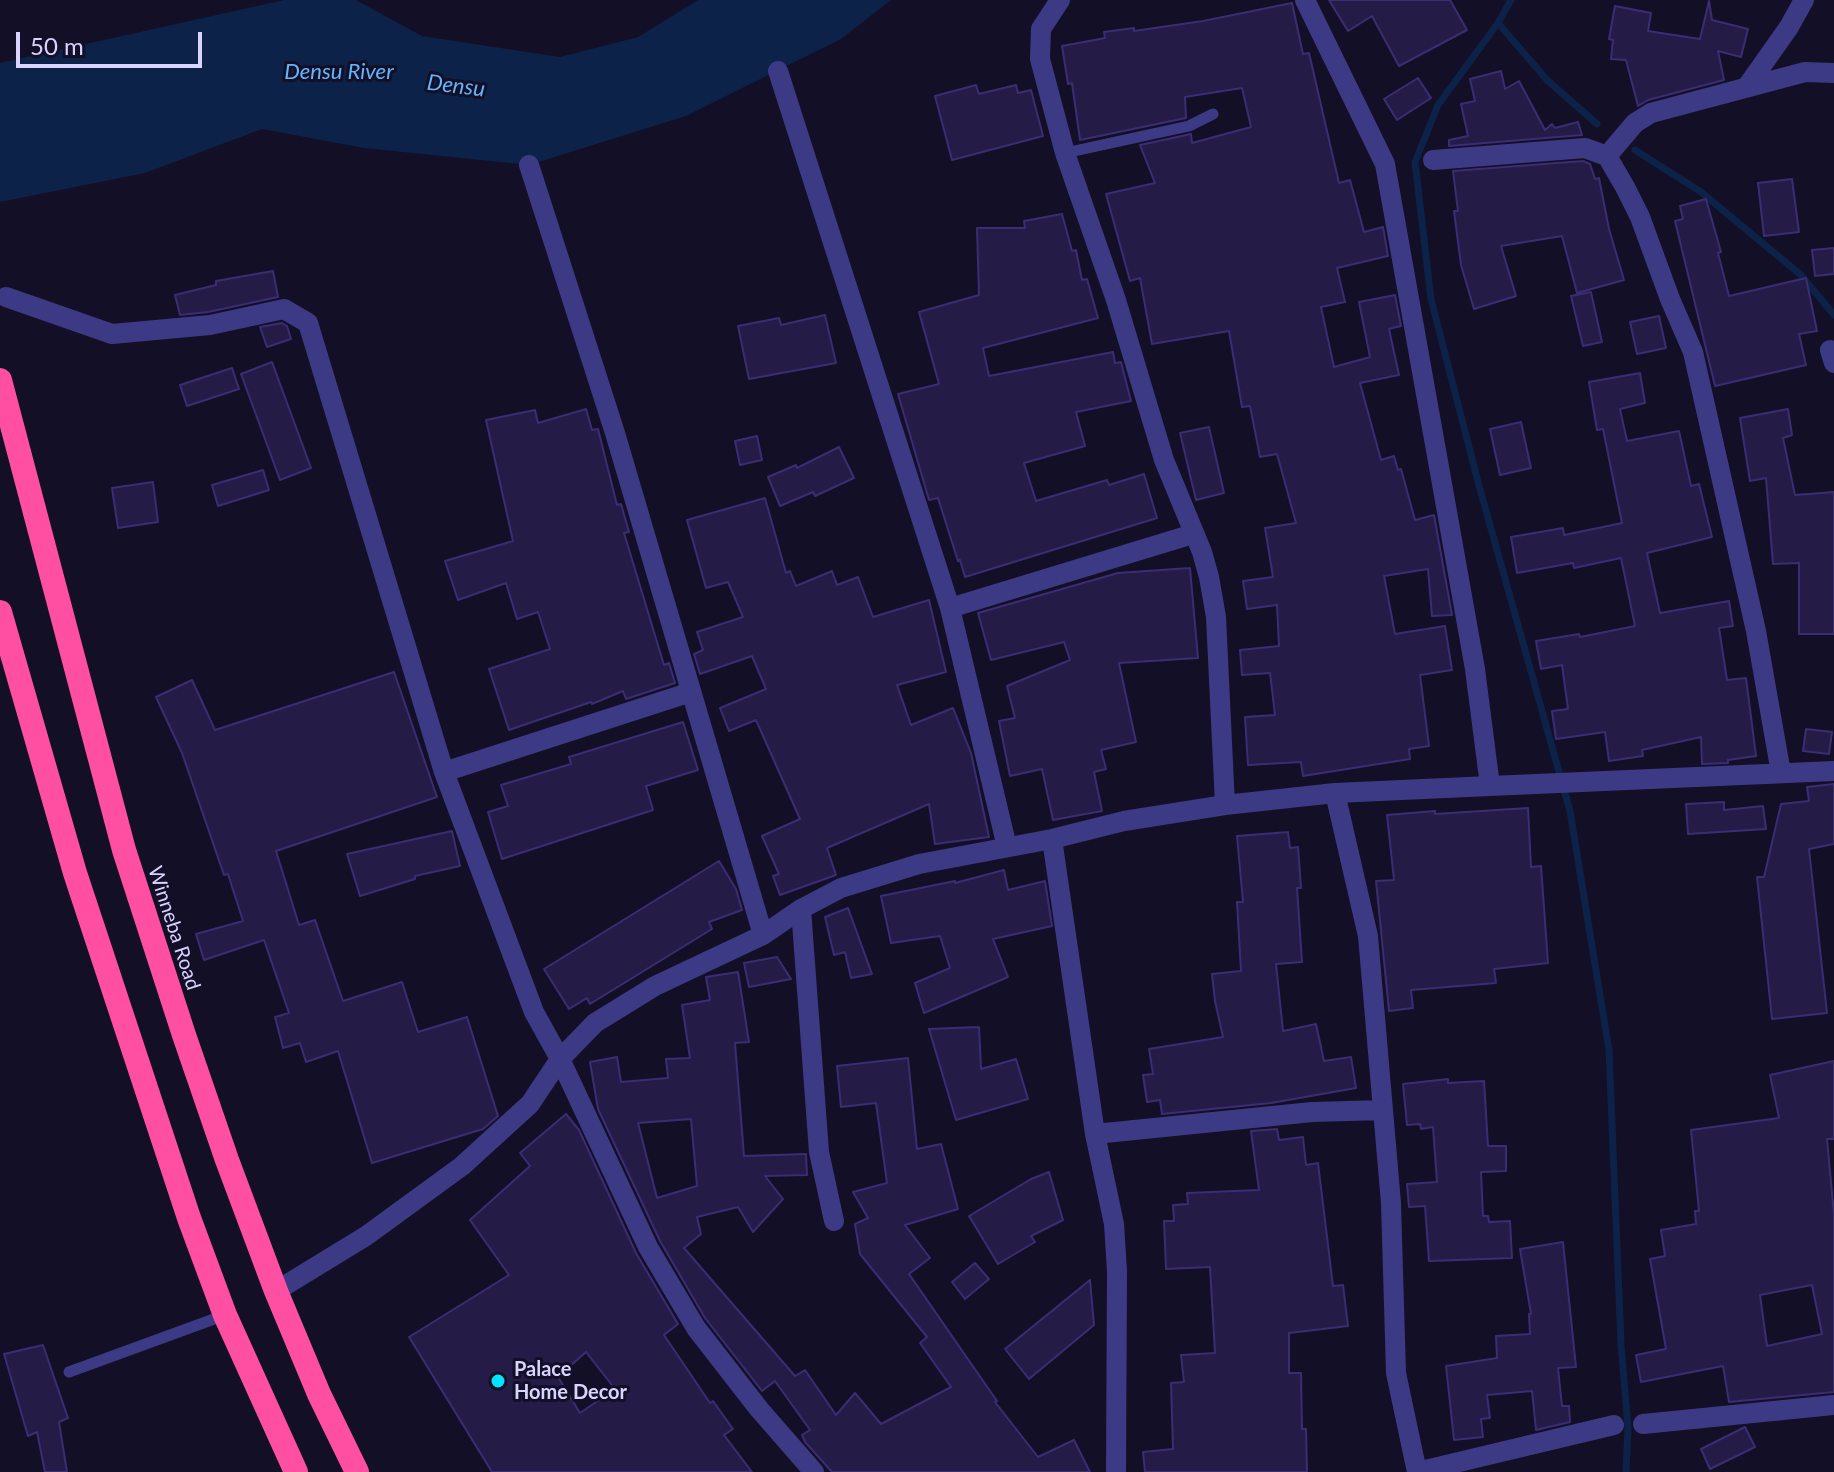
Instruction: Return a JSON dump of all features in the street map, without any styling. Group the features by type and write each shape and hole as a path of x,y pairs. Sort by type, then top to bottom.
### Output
{"highway":[{"name":"Winneba Road","path":"0,380 124,850 227,1160 276,1291 319,1394 357,1472"},
{"path":"0,612 79,886 189,1218 225,1315 296,1472"}],"street":[{"path":"1060,0 1041,29 1040,59 1065,153 1116,300 1164,460 1209,577 1216,617 1225,805"},
{"path":"1305,0 1385,164 1475,669 1490,786"},
{"path":"1746,88 1804,0"},
{"path":"778,71 950,608 1007,847"},
{"path":"1607,156 1635,123 1651,113 1805,72 1834,73"},
{"path":"1433,160 1585,148 1607,156 1640,217 1693,352 1756,631 1781,773"},
{"path":"529,165 615,433 763,935"},
{"path":"6,297 112,334 210,325 284,309 308,323 444,772 534,1012 560,1059 648,1247 696,1328 759,1409 814,1472"},
{"path":"950,608 1193,534"},
{"path":"444,772 691,692"},
{"path":"276,1291 366,1236 462,1166 530,1104 560,1059 595,1023 655,986 763,935 801,909 854,884 919,864 1052,839 1124,821 1225,805 1335,793 1834,771"},
{"path":"1335,793 1368,936 1391,1203 1396,1373 1417,1472 1614,1425"},
{"path":"1052,839 1095,1134 1114,1224 1117,1271 1116,1472"},
{"path":"801,909 819,1152 834,1221"},
{"path":"1095,1134 1312,1112 1383,1110"},
{"path":"1643,1424 1834,1405"}],"lane":[{"path":"1065,153 1189,126 1213,114"},
{"path":"69,1372 225,1315"}],"water":[{"name":"Densu River","path":"284,0 356,0 422,36 560,57 638,37 698,0 891,0 841,39 686,116 529,165 364,148 262,129 145,173 0,202 0,63"}],"building":[{"path":"1329,0 1450,0 1467,30 1399,66 1372,16 1348,31"},
{"path":"1709,1 1712,20 1748,29 1741,57 1718,51 1724,80 1648,100 1638,106 1626,60 1611,59 1613,40 1609,39 1615,6 1651,13 1648,31 1700,39"},
{"path":"1292,3 1303,54 1309,53 1339,183 1350,180 1364,232 1383,227 1388,256 1337,268 1345,302 1321,307 1334,367 1370,357 1359,302 1395,295 1401,326 1389,329 1399,375 1360,383 1381,460 1394,456 1398,470 1401,469 1415,520 1434,515 1452,615 1432,616 1428,569 1384,576 1395,634 1445,626 1452,670 1420,675 1429,746 1409,749 1410,759 1303,776 1301,762 1248,765 1245,717 1275,715 1270,673 1242,675 1240,650 1279,646 1277,605 1247,609 1243,581 1273,577 1265,528 1296,523 1277,454 1260,457 1250,406 1242,407 1229,331 1152,344 1140,278 1130,281 1106,194 1155,183 1140,145 1191,134 1192,143 1251,127 1242,88 1185,97 1186,118 1080,140 1072,83 1068,84 1062,46 1105,38 1104,32 1203,21"},
{"path":"1501,71 1505,89 1519,81 1545,130 1552,124 1555,128 1578,122 1582,135 1449,146 1449,140 1468,136 1461,104 1475,101 1470,79"},
{"path":"1418,78 1431,98 1397,120 1384,99"},
{"path":"976,85 979,94 1016,85 1018,93 1031,90 1043,136 952,160 935,96"},
{"path":"1583,161 1590,164 1595,179 1599,178 1609,229 1624,280 1577,293 1562,236 1501,246 1516,296 1474,309 1461,265 1453,171"},
{"path":"1792,179 1799,232 1764,236 1758,183"},
{"path":"1706,199 1729,296 1806,278 1817,331 1799,334 1806,365 1715,386 1675,221 1683,219 1680,206"},
{"path":"1062,214 1072,251 1076,250 1082,280 1087,279 1098,318 983,348 989,376 1113,352 1115,363 1121,362 1131,401 1076,412 1085,446 1024,463 1036,501 1107,480 1109,485 1144,474 1157,518 965,577 938,498 929,500 898,394 939,384 919,312 979,295 977,228 1025,228 1024,221"},
{"path":"1834,248 1834,274 1815,276 1812,250"},
{"path":"273,271 278,297 180,315 175,295 216,285 216,281"},
{"path":"1591,292 1602,342 1583,346 1571,296"},
{"path":"825,315 836,363 749,379 738,326 779,318 781,325"},
{"path":"1659,316 1666,348 1637,354 1630,322"},
{"path":"282,323 287,326 291,339 267,347 260,327"},
{"path":"272,362 311,468 280,480 241,374"},
{"path":"232,368 239,389 187,406 180,385"},
{"path":"1640,373 1645,403 1620,409 1627,441 1679,431 1691,486 1699,484 1712,537 1647,553 1660,613 1729,601 1733,626 1719,628 1727,680 1746,678 1756,756 1728,760 1728,763 1702,764 1701,737 1642,750 1643,756 1609,761 1605,732 1556,739 1552,711 1568,709 1562,665 1541,669 1536,641 1579,634 1580,637 1635,626 1621,558 1574,568 1573,563 1517,573 1511,537 1563,528 1564,535 1622,523 1603,429 1597,430 1589,382"},
{"path":"586,409 592,430 598,429 617,505 621,504 629,532 624,533 664,665 669,663 675,683 626,699 623,691 509,730 489,669 550,649 538,612 517,619 506,583 458,600 445,561 513,541 486,420 535,410 538,423"},
{"path":"1788,409 1792,435 1783,438 1795,495 1834,492 1834,634 1799,634 1799,563 1773,564 1766,478 1750,481 1740,418"},
{"path":"1521,422 1531,468 1500,475 1490,429"},
{"path":"1209,427 1224,493 1196,500 1180,433"},
{"path":"757,436 762,460 740,465 735,441"},
{"path":"839,447 854,478 815,496 813,492 780,506 768,477 796,465 797,468"},
{"path":"263,470 269,490 218,506 212,485"},
{"path":"153,482 158,522 118,528 112,488"},
{"path":"765,498 786,573 790,571 796,586 832,571 837,585 858,577 873,617 929,600 946,672 897,685 911,725 953,708 971,753 989,837 935,844 929,804 827,848 836,875 780,895 773,876 779,874 762,836 800,819 756,720 729,731 720,708 766,689 752,656 700,674 694,654 703,650 697,632 743,617 728,582 706,588 687,520"},
{"path":"1190,568 1198,658 1119,663 1136,742 1101,750 1106,769 1094,772 1102,811 1053,820 1042,769 1010,776 999,721 1015,718 1007,686 1070,660 1064,642 991,660 978,613 1118,573"},
{"path":"394,672 437,797 276,851 299,925 315,920 343,1001 402,982 418,1032 467,1017 498,1116 483,1129 372,1163 338,1051 306,1062 300,1043 283,1048 275,1017 289,1013 264,940 204,960 196,934 243,921 182,753 156,697 192,680 215,730"},
{"path":"683,722 698,770 646,786 653,810 502,859 488,812 508,806 501,785 571,764 569,757"},
{"path":"1806,729 1832,732 1829,754 1803,751"},
{"path":"1834,784 1834,844 1809,849 1827,1013 1772,1019 1757,877 1764,877 1781,804 1809,801 1807,787"},
{"path":"1724,802 1724,810 1763,806 1766,829 1688,834 1686,804"},
{"path":"1528,808 1531,867 1541,866 1548,963 1494,969 1496,983 1411,990 1413,1008 1389,1011 1376,881 1394,880 1387,815"},
{"path":"452,831 460,866 415,876 415,879 360,896 347,854"},
{"path":"1288,832 1290,848 1298,847 1301,888 1297,888 1302,962 1276,964 1283,1031 1316,1024 1324,1061 1351,1057 1356,1088 1271,1103 1162,1114 1160,1100 1147,1102 1143,1075 1153,1074 1149,1049 1223,1037 1212,974 1241,971 1237,902 1243,902 1237,836"},
{"path":"719,861 736,889 742,910 709,922 712,929 590,1004 587,998 569,1009 544,969"},
{"path":"1004,870 1008,890 1045,881 1052,926 993,939 1008,977 924,1013 915,983 950,968 940,936 891,943 881,896 955,883"},
{"path":"848,908 872,974 851,978 845,952 834,955 825,917"},
{"path":"777,957 791,979 749,987 744,963"},
{"path":"738,972 749,1042 735,1043 744,1156 806,1154 807,1175 765,1176 783,1199 753,1232 738,1207 697,1217 701,1234 684,1248 795,1376 805,1370 836,1415 855,1393 881,1424 951,1387 920,1343 927,1337 860,1254 855,1224 868,1218 853,1192 887,1183 876,1103 841,1107 837,1066 908,1058 917,1149 941,1144 958,1209 905,1225 930,1258 909,1274 995,1402 1038,1457 1074,1440 1090,1472 832,1472 805,1442 802,1435 810,1430 775,1381 762,1391 705,1318 660,1241 598,1109 590,1062 617,1057 621,1082 668,1078 666,1059 690,1058 682,1005 710,1000 706,977","holes":["691,1119 697,1186 657,1198 638,1123"]},
{"path":"979,1027 981,1069 1016,1059 1028,1099 956,1120 929,1029"},
{"path":"1834,1061 1834,1139 1827,1139 1834,1215 1834,1392 1729,1402 1723,1366 1641,1382 1636,1355 1666,1349 1650,1259 1665,1256 1661,1230 1696,1224 1695,1211 1699,1211 1691,1130 1779,1118 1770,1075","holes":["1812,1285 1822,1334 1767,1346 1760,1295"]},
{"path":"1448,1079 1448,1083 1484,1081 1488,1146 1506,1146 1506,1171 1481,1172 1483,1216 1488,1216 1489,1222 1510,1221 1512,1258 1429,1261 1425,1206 1409,1207 1407,1184 1437,1182 1433,1127 1421,1129 1420,1124 1407,1125 1403,1084"},
{"path":"566,1114 579,1130 636,1253 678,1324 664,1335 710,1403 713,1401 733,1429 724,1435 752,1472 492,1472 409,1337 509,1275 470,1220 530,1166 520,1153","holes":["586,1352 615,1389 580,1413 558,1377"]},
{"path":"1277,1129 1279,1140 1303,1137 1306,1165 1318,1163 1333,1286 1343,1285 1348,1326 1289,1333 1289,1373 1301,1373 1307,1472 1145,1472 1143,1452 1173,1449 1171,1383 1184,1382 1181,1355 1215,1353 1210,1267 1166,1269 1164,1221 1174,1221 1173,1205 1188,1204 1187,1193 1259,1190 1251,1131"},
{"path":"1049,1172 1063,1220 1031,1236 1035,1242 998,1264 969,1216 1031,1179"},
{"path":"1563,1242 1576,1367 1558,1368 1562,1406 1569,1406 1570,1422 1536,1430 1532,1391 1487,1395 1490,1418 1481,1419 1483,1437 1454,1440 1446,1366 1497,1358 1496,1336 1530,1334 1531,1314 1520,1249"},
{"path":"975,1263 989,1279 965,1299 952,1282"},
{"path":"1090,1280 1094,1325 1029,1379 1005,1349"},
{"path":"43,1345 68,1418 59,1422 67,1472 45,1472 37,1432 28,1436 4,1354"},
{"path":"1745,1427 1755,1447 1710,1469 1701,1449"}],"waterway":[{"path":"1511,0 1498,23 1438,105 1415,162 1431,299 1478,482 1570,811 1609,1050 1621,1344 1628,1428 1626,1472"},
{"path":"1498,23 1547,80 1597,124"},
{"path":"1635,150 1701,192 1801,275 1834,315"}],"place":[{"name":"Palace Home Decor","path":"498,1381"}],"water label":[{"name":"Densu","path":"456,86"}]}
